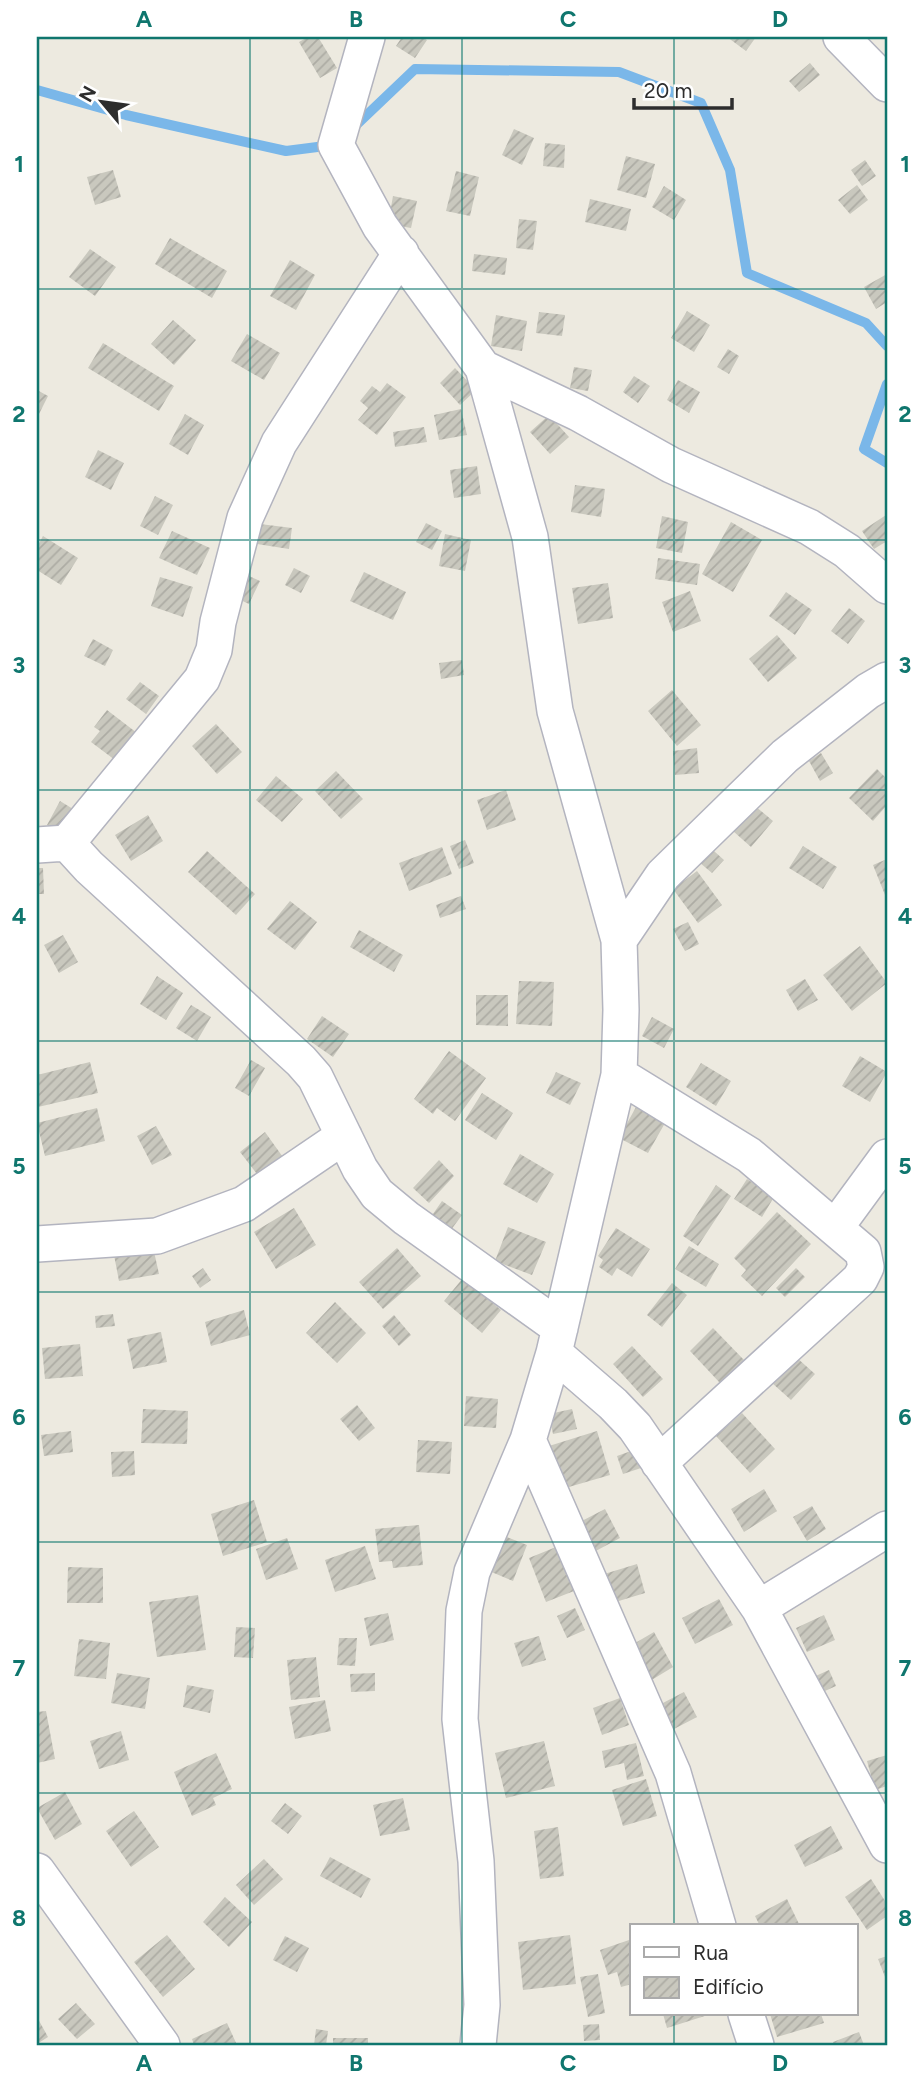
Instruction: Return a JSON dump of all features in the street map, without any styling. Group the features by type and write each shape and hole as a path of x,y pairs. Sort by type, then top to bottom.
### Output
{"street":[{"path":"367,37 336,145 380,226 483,368 530,537 555,711 619,940 619,1075 557,1341 528,1440 472,1572 464,1611 460,1719 476,1861 482,2005 478,2045"},
{"path":"841,37 887,84"},
{"path":"401,253 279,443 245,518 218,622 214,650 202,680 52,844 89,867 301,1061 314,1077 360,1169 377,1194 557,1341 635,1427 759,1608 887,1845"},
{"path":"483,368 578,413 671,465 809,527 846,551 887,586"},
{"path":"619,940 663,875 775,765 868,691 887,680"},
{"path":"619,1075 749,1155 863,1252 866,1267 860,1279 659,1464"},
{"path":"37,1244 157,1236 244,1204 344,1136"},
{"path":"835,1228 887,1157"},
{"path":"528,1440 673,1773 717,1924"},
{"path":"759,1608 887,1529"},
{"path":"37,1871 151,2042"},
{"path":"747,2016 756,2045"}],"building":[{"path":"308,37 318,37 337,68 320,78 299,42"},
{"path":"402,37 422,37 427,40 415,58 396,46"},
{"path":"727,37 756,37 746,51"},
{"path":"810,63 820,75 799,92 789,81"},
{"path":"514,129 534,138 522,165 502,155"},
{"path":"545,143 565,145 564,168 543,166"},
{"path":"626,156 655,164 646,198 617,190"},
{"path":"865,160 876,176 862,186 851,170"},
{"path":"113,170 121,197 95,205 87,177"},
{"path":"456,171 479,177 470,216 446,211"},
{"path":"857,185 868,200 850,214 838,200"},
{"path":"664,186 686,200 674,220 652,207"},
{"path":"393,196 417,201 411,228 388,224"},
{"path":"590,199 631,209 626,231 585,222"},
{"path":"519,219 537,221 533,250 516,248"},
{"path":"170,238 227,271 212,298 155,264"},
{"path":"90,249 116,267 95,296 69,277"},
{"path":"474,254 507,258 505,275 472,271"},
{"path":"290,260 315,275 296,310 270,296"},
{"path":"887,274 887,302 876,309 864,287"},
{"path":"687,311 710,325 694,352 671,338"},
{"path":"539,312 565,315 562,336 536,333"},
{"path":"496,315 527,321 522,351 491,346"},
{"path":"173,320 196,340 174,365 151,344"},
{"path":"247,334 280,353 264,380 231,361"},
{"path":"103,343 174,386 159,411 88,368"},
{"path":"728,349 739,356 729,374 717,367"},
{"path":"574,367 592,370 588,391 570,388"},
{"path":"455,368 476,390 460,405 440,383"},
{"path":"634,376 650,386 638,403 623,392"},
{"path":"678,380 700,392 689,413 667,400"},
{"path":"387,383 406,397 377,435 358,420 368,408 360,401 372,386 380,392"},
{"path":"37,390 48,396 37,418"},
{"path":"461,409 467,435 439,440 434,415"},
{"path":"185,414 204,425 188,455 169,444"},
{"path":"549,415 569,437 550,454 530,432"},
{"path":"424,427 427,442 395,447 393,432"},
{"path":"98,450 124,463 111,490 85,477"},
{"path":"477,466 481,494 454,498 450,470"},
{"path":"575,485 605,489 601,517 571,512"},
{"path":"155,496 173,505 158,535 140,526"},
{"path":"886,515 887,541 874,549 862,531"},
{"path":"662,516 688,522 682,553 656,548"},
{"path":"731,522 762,540 733,592 702,574"},
{"path":"426,523 442,531 432,550 416,542"},
{"path":"260,524 292,528 289,549 257,544"},
{"path":"172,531 210,548 197,575 159,558"},
{"path":"445,534 471,540 465,571 439,566"},
{"path":"43,536 78,558 61,585 37,570 37,547"},
{"path":"658,558 700,564 697,585 655,579"},
{"path":"294,568 310,576 301,593 285,585"},
{"path":"364,572 406,592 393,620 350,601"},
{"path":"245,574 260,581 249,604 234,597"},
{"path":"160,577 193,587 183,617 151,606"},
{"path":"608,583 613,618 578,624 572,588"},
{"path":"690,591 701,621 673,632 662,602"},
{"path":"786,592 812,610 795,635 769,616"},
{"path":"849,608 865,621 848,644 831,631"},
{"path":"777,635 797,658 768,682 749,659"},
{"path":"93,639 113,650 105,666 84,656"},
{"path":"462,660 464,675 441,679 439,663"},
{"path":"140,682 159,696 146,714 126,699"},
{"path":"672,690 701,725 677,746 648,711"},
{"path":"107,710 137,733 115,760 91,742 100,731 94,727"},
{"path":"216,724 242,752 217,774 192,746"},
{"path":"697,748 699,773 675,775 673,751"},
{"path":"821,753 833,773 820,781 809,761"},
{"path":"877,769 887,779 887,805 873,821 849,798"},
{"path":"336,771 363,799 341,819 315,791"},
{"path":"276,776 303,799 282,822 256,800"},
{"path":"506,790 516,820 487,830 477,800"},
{"path":"60,801 73,809 59,832 47,825"},
{"path":"755,806 773,821 751,847 733,831"},
{"path":"148,815 163,841 131,861 115,835"},
{"path":"465,840 474,863 459,869 450,846"},
{"path":"705,843 724,860 712,873 693,857"},
{"path":"803,846 837,867 823,889 789,868"},
{"path":"442,847 452,874 409,891 399,863"},
{"path":"207,851 255,894 236,915 188,872"},
{"path":"887,859 887,900 873,865"},
{"path":"37,868 43,868 44,894 37,894"},
{"path":"697,871 722,905 698,923 673,889"},
{"path":"461,896 466,909 440,918 436,905"},
{"path":"290,901 317,922 295,950 267,929"},
{"path":"688,922 699,944 685,951 673,929"},
{"path":"359,930 403,955 394,972 350,947"},
{"path":"63,935 78,962 59,973 44,945"},
{"path":"860,946 887,983 852,1011 823,975"},
{"path":"157,976 183,993 166,1020 140,1004"},
{"path":"805,979 818,1000 798,1011 786,990"},
{"path":"519,981 554,982 552,1026 516,1024"},
{"path":"476,995 508,995 508,1026 476,1025"},
{"path":"191,1005 211,1017 197,1041 176,1028"},
{"path":"322,1016 349,1034 333,1057 307,1039"},
{"path":"652,1017 674,1029 664,1048 642,1036"},
{"path":"449,1051 486,1078 455,1121 437,1108 433,1114 414,1099"},
{"path":"860,1056 887,1072 870,1102 842,1086"},
{"path":"251,1060 265,1068 249,1096 235,1088"},
{"path":"90,1062 98,1093 38,1107 37,1075"},
{"path":"701,1063 731,1081 716,1106 686,1087"},
{"path":"556,1072 581,1083 570,1105 546,1093"},
{"path":"482,1093 513,1113 496,1140 465,1120"},
{"path":"636,1107 665,1123 648,1153 619,1138"},
{"path":"97,1108 105,1141 45,1156 37,1123"},
{"path":"156,1126 172,1155 152,1165 137,1136"},
{"path":"265,1132 285,1160 260,1178 240,1152"},
{"path":"520,1154 554,1174 537,1203 503,1184"},
{"path":"439,1160 454,1176 429,1203 413,1188"},
{"path":"747,1179 774,1197 762,1217 734,1199"},
{"path":"716,1185 731,1196 698,1246 683,1236"},
{"path":"442,1201 462,1215 445,1238 426,1224"},
{"path":"294,1208 316,1245 276,1269 254,1232"},
{"path":"777,1212 811,1244 762,1296 741,1276 746,1270 734,1258"},
{"path":"508,1227 546,1242 532,1275 495,1261"},
{"path":"616,1228 650,1249 632,1277 617,1268 612,1276 599,1267 603,1260 598,1256"},
{"path":"689,1246 719,1264 706,1287 675,1269"},
{"path":"153,1247 159,1274 119,1281 114,1255"},
{"path":"397,1248 421,1276 383,1309 359,1282"},
{"path":"203,1268 211,1280 200,1288 192,1276"},
{"path":"796,1268 805,1277 785,1297 776,1288"},
{"path":"463,1278 501,1310 482,1333 444,1301"},
{"path":"672,1283 687,1295 662,1327 647,1315"},
{"path":"335,1302 366,1333 337,1363 306,1333"},
{"path":"244,1310 250,1335 211,1346 205,1322"},
{"path":"113,1314 115,1326 96,1328 95,1316"},
{"path":"394,1315 411,1335 399,1346 382,1326"},
{"path":"713,1328 744,1360 720,1383 690,1351"},
{"path":"161,1332 167,1362 133,1369 127,1339"},
{"path":"80,1344 83,1376 45,1379 42,1348"},
{"path":"632,1346 663,1379 643,1397 613,1364"},
{"path":"796,1357 815,1374 791,1400 772,1383"},
{"path":"466,1396 498,1399 496,1428 464,1426"},
{"path":"357,1405 375,1428 359,1441 340,1419"},
{"path":"143,1409 188,1411 187,1444 141,1443"},
{"path":"572,1409 577,1429 553,1434 549,1414"},
{"path":"742,1413 775,1449 750,1473 716,1436"},
{"path":"71,1431 73,1452 44,1456 41,1435"},
{"path":"597,1431 610,1475 562,1489 549,1446"},
{"path":"418,1440 452,1442 450,1474 416,1472"},
{"path":"634,1450 641,1468 623,1474 617,1456"},
{"path":"134,1451 135,1475 112,1477 111,1452"},
{"path":"764,1489 777,1511 744,1532 731,1509"},
{"path":"254,1500 267,1542 223,1556 211,1514"},
{"path":"812,1506 826,1529 807,1541 793,1517"},
{"path":"605,1509 620,1538 592,1553 576,1524"},
{"path":"419,1525 423,1565 393,1568 392,1561 379,1562 375,1529"},
{"path":"497,1533 527,1545 513,1581 482,1568"},
{"path":"287,1538 298,1569 266,1580 256,1549"},
{"path":"365,1546 376,1579 335,1592 325,1560"},
{"path":"556,1547 574,1591 546,1602 529,1558"},
{"path":"637,1564 645,1593 609,1604 601,1575"},
{"path":"68,1567 103,1568 103,1603 67,1603"},
{"path":"198,1595 206,1650 157,1657 149,1602"},
{"path":"719,1599 733,1625 695,1644 682,1618"},
{"path":"575,1608 585,1630 567,1638 557,1616"},
{"path":"388,1613 394,1640 370,1646 364,1618"},
{"path":"824,1615 835,1640 807,1652 796,1628"},
{"path":"236,1627 255,1628 253,1658 234,1657"},
{"path":"654,1632 673,1667 650,1681 630,1646"},
{"path":"539,1636 546,1660 522,1667 514,1643"},
{"path":"339,1638 357,1638 355,1666 337,1665"},
{"path":"79,1639 110,1643 106,1679 74,1676"},
{"path":"316,1657 320,1697 291,1700 287,1660"},
{"path":"829,1670 836,1686 816,1695 809,1679"},
{"path":"117,1673 150,1678 145,1709 111,1703"},
{"path":"375,1673 375,1691 351,1692 350,1674"},
{"path":"187,1685 214,1690 210,1713 183,1707"},
{"path":"684,1692 697,1717 674,1729 661,1704"},
{"path":"620,1698 629,1725 602,1735 593,1708"},
{"path":"325,1700 331,1731 295,1739 289,1707"},
{"path":"46,1711 55,1759 37,1763 37,1712"},
{"path":"121,1731 129,1760 99,1769 90,1741"},
{"path":"544,1741 555,1786 506,1798 495,1753"},
{"path":"636,1743 644,1776 627,1780 624,1763 605,1768 602,1751"},
{"path":"216,1753 232,1789 213,1798 216,1805 192,1816 174,1772"},
{"path":"887,1755 887,1786 875,1790 867,1761"},
{"path":"646,1779 657,1816 623,1826 612,1790"},
{"path":"65,1792 82,1824 55,1840 37,1808"},
{"path":"403,1798 410,1830 380,1836 373,1805"},
{"path":"285,1803 302,1816 288,1834 271,1821"},
{"path":"134,1811 159,1847 131,1867 106,1831"},
{"path":"831,1826 843,1849 805,1867 794,1845"},
{"path":"558,1827 564,1876 540,1879 534,1831"},
{"path":"330,1857 371,1879 361,1898 320,1876"},
{"path":"264,1859 283,1879 254,1905 236,1885"},
{"path":"871,1879 887,1904 887,1916 867,1930 845,1897"},
{"path":"225,1897 252,1922 229,1947 203,1922"},
{"path":"787,1899 799,1924 759,1924 755,1916"},
{"path":"167,1935 195,1969 163,1997 134,1962"},
{"path":"570,1935 576,1984 523,1990 518,1942"},
{"path":"285,1936 309,1948 297,1972 273,1960"},
{"path":"630,1940 630,1985 621,1987 617,1972 608,1975 600,1950"},
{"path":"887,1956 887,1982 878,1959"},
{"path":"598,1974 605,2013 588,2017 580,1977"},
{"path":"76,2003 95,2024 77,2039 58,2019"},
{"path":"664,2016 705,2016 667,2028"},
{"path":"771,2016 822,2016 824,2023 777,2037"},
{"path":"37,2017 48,2037 37,2044"},
{"path":"227,2023 237,2045 194,2045 192,2039"},
{"path":"599,2024 600,2040 584,2041 583,2025"},
{"path":"316,2029 328,2031 326,2045 314,2045"},
{"path":"859,2032 864,2045 834,2045 833,2042"},
{"path":"333,2038 368,2038 368,2045 333,2045"}],"waterway":[{"path":"352,129 415,69 619,72 701,103 730,170 747,273 866,323 887,346"},
{"path":"37,90 126,115 286,151 333,145"},
{"path":"887,384 864,449 887,463"}]}
